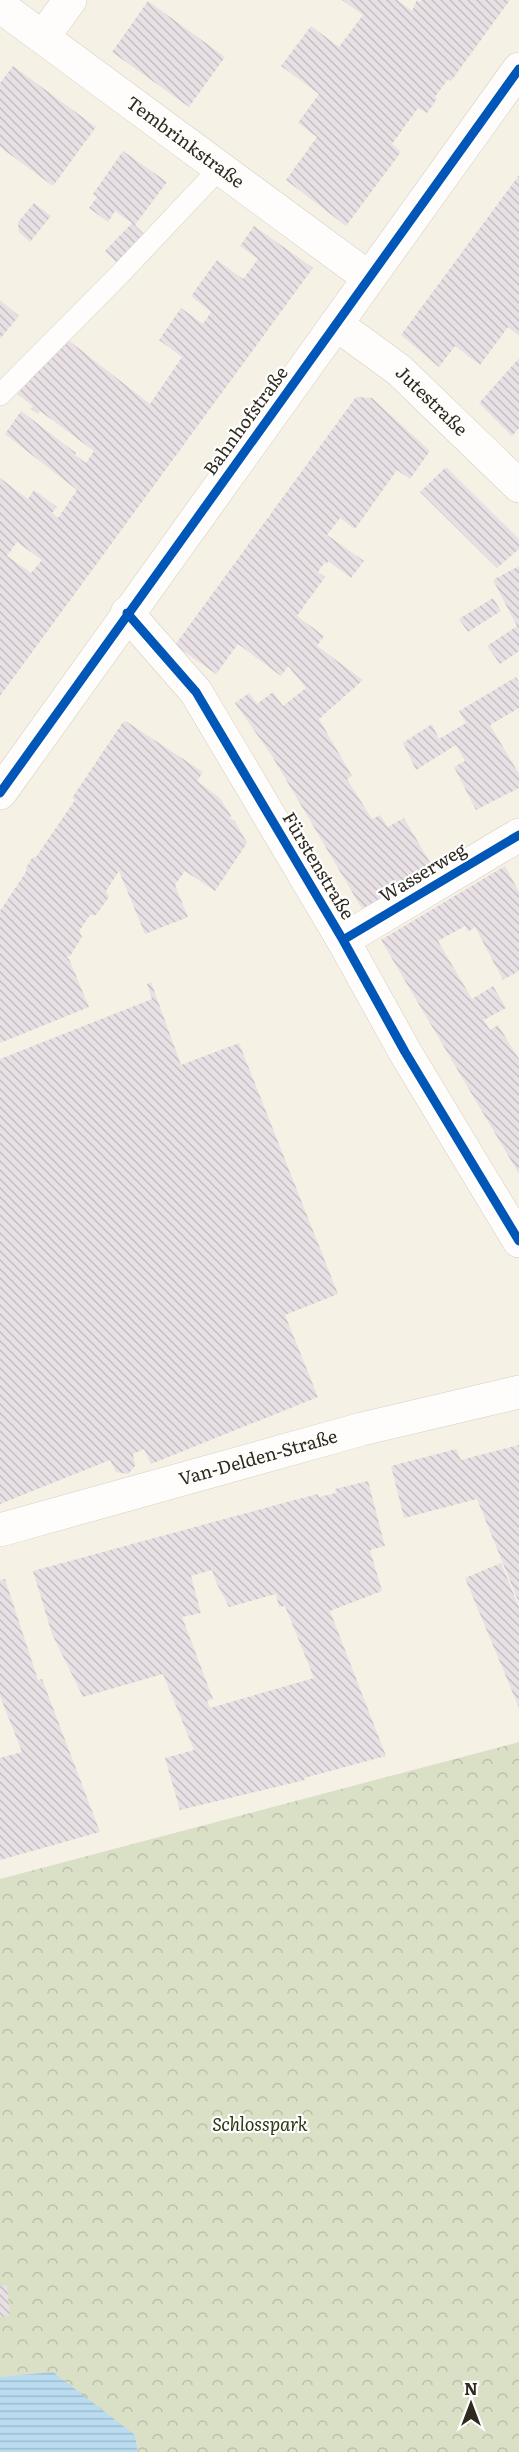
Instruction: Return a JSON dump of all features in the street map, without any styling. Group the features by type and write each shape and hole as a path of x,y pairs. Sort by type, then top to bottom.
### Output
{"street":[{"path":"43,37 70,0"},
{"name":"Tembrinkstraße","path":"0,6 369,278"},
{"name":"Bahnhofstraße","path":"0,793 519,69"},
{"name":"Jutestraße","path":"336,324 399,370 519,486"},
{"name":"Fürstenstraße","path":"127,613 196,692 343,940 405,1052 519,1241"},
{"name":"Wasserweg","path":"343,940 519,835"},
{"name":"Van-Delden-Straße","path":"0,1530 362,1429 519,1392"}],"lane":[{"path":"0,395 120,274 221,167"}],"green space":[{"name":"Schlosspark","path":"519,1742 519,2452 138,2452 135,2435 0,2377 0,1879"}],"water":[{"path":"53,2372 135,2435 138,2452 0,2452 0,2377"}],"building":[{"path":"342,0 397,0 412,11 417,0 420,2 421,0 510,0 451,81 448,79 427,113 418,108 392,144 401,152 346,226 286,180 317,137 298,123 319,94 281,66 311,26 339,47 363,15"},
{"path":"148,1 225,57 189,107 112,52"},
{"path":"13,66 96,127 53,186 0,147 0,83"},
{"path":"123,151 167,182 135,225 147,237 119,265 105,251 132,223 115,211 108,222 89,208 97,197 93,194"},
{"path":"519,175 519,336 508,327 480,365 455,346 439,367 401,335"},
{"path":"34,203 51,216 30,242 19,232 18,222"},
{"path":"254,226 313,268 0,696 0,478 28,499 34,490 57,507 52,513 58,518 77,490 5,434 21,411 86,463 94,451 40,411 38,414 31,409 33,406 17,394 68,340 150,404 182,357 159,340 181,308 203,324 211,312 191,296 217,260 243,279 258,259 240,246","holes":["17,542 42,560 31,573 7,556"]},
{"path":"0,300 19,316 0,339"},
{"path":"519,358 519,428 512,436 479,403"},
{"path":"356,397 372,398 430,451 410,479 397,470 355,529 340,518 327,535 364,561 351,578 328,561 327,564 325,562 318,572 325,577 297,616 324,636 317,646 363,680 319,719 352,776 347,779 372,819 380,815 388,827 404,818 435,871 364,912 272,756 235,703 249,693 257,704 273,692 283,706 306,688 288,666 281,676 238,644 216,674 175,645"},
{"path":"446,467 519,539 519,549 497,568 420,492"},
{"path":"519,566 519,651 500,664 487,646 517,626 493,580"},
{"path":"493,598 501,611 468,632 459,619"},
{"path":"516,677 519,682 519,708 490,725 519,774 519,788 476,810 454,767 465,761 456,745 416,770 403,743 432,724 439,739 466,723 459,711"},
{"path":"123,722 127,722 203,772 197,781 220,798 247,843 215,891 185,871 175,885 188,917 145,934 119,871 106,891 109,897 96,915 90,915 79,931 82,937 70,956 66,957 69,959 89,1007 0,1043 0,911 26,872 32,858 36,857 75,800 72,798"},
{"path":"505,866 519,892 519,971 503,980 475,927 468,932 465,926 438,941 472,999 493,986 506,1008 484,1020 490,1030 498,1025 519,1059 519,1174 381,940"},
{"path":"151,982 181,1065 239,1043 338,1294 285,1315 318,1397 151,1464 144,1449 133,1454 135,1466 128,1474 116,1472 110,1460 0,1504 0,1059 152,999 147,984"},
{"path":"519,1445 519,1603 477,1499 404,1518 391,1466 456,1449 461,1460"},
{"path":"368,1481 385,1546 370,1550 382,1591 330,1611 386,1756 304,1778 305,1780 180,1810 165,1758 194,1750 163,1674 83,1697 52,1634 33,1571 318,1494 319,1497 336,1493 335,1489","holes":["212,1570 229,1607 276,1594 279,1607 285,1606 314,1678 210,1708 207,1701 213,1699 182,1617 201,1613 191,1576"]},
{"path":"501,1563 519,1607 519,1708 465,1578"},
{"path":"5,1579 38,1680 42,1679 100,1832 0,1860 0,1758 22,1752 0,1696 0,1580"},
{"path":"7,2285 10,2316 0,2317 0,2286"}],"cycle path":[{"path":"0,793 519,69"},
{"path":"127,613 196,692 343,940 405,1052 519,1241"},
{"path":"343,940 519,835"}]}
